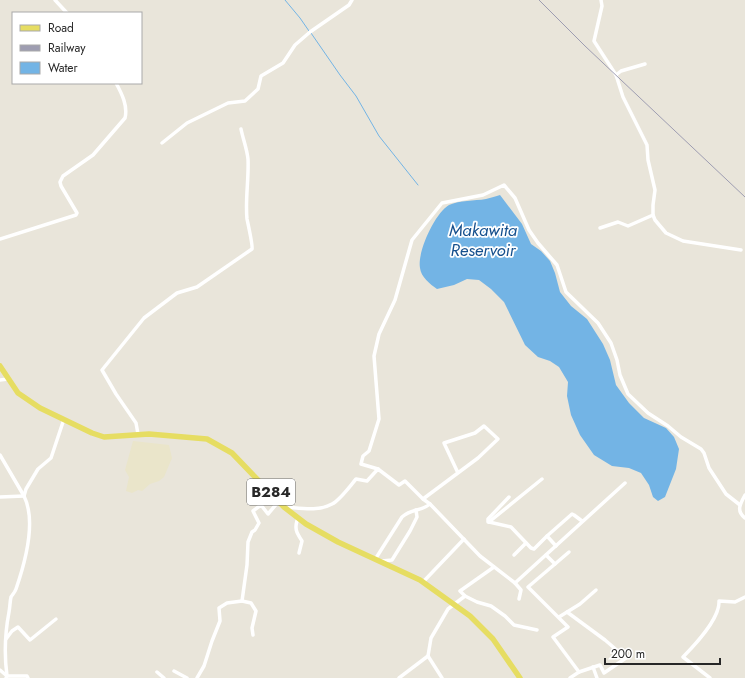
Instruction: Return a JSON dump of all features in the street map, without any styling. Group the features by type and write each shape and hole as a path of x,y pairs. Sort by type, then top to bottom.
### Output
{"main road":[{"name":"B284","path":"0,366 18,393 40,408 92,434 104,437 149,434 207,439 232,453 278,501 306,524 338,542 376,558 423,582 470,616 493,639 520,678"}],"street":[{"path":"55,0 65,12"},
{"path":"162,143 187,123 228,103 245,101 258,89 261,76 284,63 295,45 310,32 349,5 352,0"},
{"path":"601,0 602,6 594,41 616,75 623,97 647,144 648,160 655,190 653,216 661,229 678,239 741,250"},
{"path":"616,75 621,71 645,64"},
{"path":"0,239 76,215 77,213 60,182 63,176 93,155 125,118 126,111 124,100 116,84"},
{"path":"138,434 136,423 102,370 144,318 177,293 197,287 252,249 253,246 249,236 247,216 248,160 247,150 241,129"},
{"path":"518,599 521,590 515,583 480,556 430,504 405,481 399,485 378,470 361,464 363,456 369,451 379,419 374,356 379,334 395,300 412,240 442,203 483,194 504,185 515,198 529,230 538,243 558,265 566,292 598,323 611,343 620,375 628,394 648,413 668,426 681,437 701,448 709,468 726,494 740,505"},
{"path":"600,228 618,222 628,226 653,216"},
{"path":"0,380 8,379"},
{"path":"24,496 26,489 38,469 51,458 64,419"},
{"path":"423,499 478,458 498,439 484,426 475,433 444,443 458,473"},
{"path":"0,455 27,503 29,531 24,563 15,591 11,597 6,630 5,661 7,677"},
{"path":"284,506 308,509 322,508 333,504 356,479 367,481 378,470"},
{"path":"490,522 542,479"},
{"path":"515,583 625,482"},
{"path":"745,495 740,505 740,512 745,518"},
{"path":"0,497 24,496"},
{"path":"490,522 488,522 488,519 509,498"},
{"path":"242,601 247,566 248,542 252,532 256,530 259,523 253,511 261,505 268,514 278,501"},
{"path":"376,558 402,517 407,512 425,508 430,504"},
{"path":"382,561 392,560 417,517 416,510"},
{"path":"490,522 511,527 531,548 534,548 572,514 582,521"},
{"path":"298,518 295,531 302,541 299,553"},
{"path":"547,536 556,546"},
{"path":"423,582 464,539"},
{"path":"514,555 526,543"},
{"path":"568,552 528,587 568,627 552,637 579,672"},
{"path":"546,555 555,564"},
{"path":"494,567 460,591 465,596 476,602 491,606 505,616 514,625 537,630"},
{"path":"559,617 580,604 596,590"},
{"path":"399,678 428,656 432,638 448,609 465,596"},
{"path":"710,678 683,657 707,629 720,606 719,601 735,602 745,597"},
{"path":"196,678 204,666 220,621 219,608 227,603 242,601 251,603 256,611 252,628 253,635"},
{"path":"567,612 605,640 626,658 604,673 600,665 579,672 570,678"},
{"path":"6,640 12,631 18,627 30,640 56,619"},
{"path":"428,656 442,678"},
{"path":"593,667 597,678"},
{"path":"0,670 7,677 27,676 28,678"},
{"path":"174,671 187,678"},
{"path":"157,672 164,678"}],"shaded area":[{"path":"133,441 169,445 172,458 164,477 159,481 150,484 142,491 138,490 132,493 126,491 129,477 125,470"}],"water":[{"name":"Makawita Reservoir","path":"500,195 522,224 531,244 541,251 550,261 560,292 571,306 587,319 603,344 610,360 616,385 629,403 644,418 666,428 674,437 679,449 676,469 665,497 658,501 653,497 649,485 641,473 629,468 612,466 594,455 580,435 571,415 567,396 568,382 559,367 550,361 538,357 525,345 504,302 491,289 479,280 467,279 454,285 437,289 429,283 422,274 420,261 424,243 433,224 444,209 449,205 458,202 486,199"}],"waterway":[{"path":"285,0 309,31"},
{"path":"311,33 356,96 379,136 418,185"}],"railway":[{"path":"539,0 585,46 745,197"}]}
